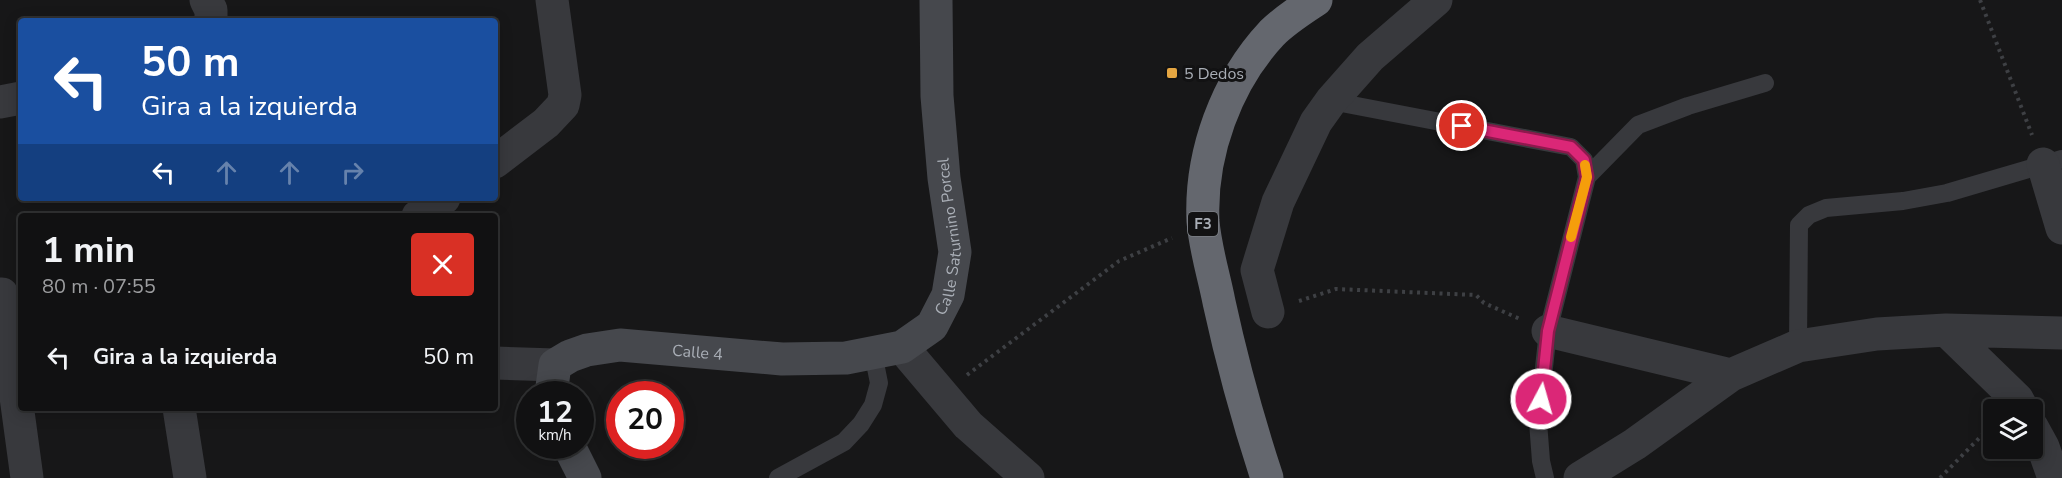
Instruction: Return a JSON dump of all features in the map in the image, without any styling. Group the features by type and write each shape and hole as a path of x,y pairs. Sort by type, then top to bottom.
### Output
{"highway":[{"name":"F3","path":"1267,478 1245,410 1231,356 1203,224 1203,196 1214,135 1228,99 1248,63 1273,32 1316,0"}],"street":[{"path":"206,0 211,10 211,18"},
{"path":"498,160 546,123 563,105 565,95 552,0"},
{"name":"Calle Saturnino Porcel","path":"887,350 932,326 948,295 956,252 944,178 937,96 936,0"},
{"path":"1268,312 1257,270 1278,202 1316,122 1331,101 1370,57 1436,0"},
{"path":"0,102 18,99"},
{"path":"2052,161 2062,228"},
{"path":"422,213 440,201"},
{"path":"2,294 27,478"},
{"path":"1946,330 2017,399"},
{"path":"1580,478 1635,444 1731,375 1798,346 1876,334 1946,330 2062,333"},
{"path":"1548,331 1731,375"},
{"name":"Calle 4","path":"498,364 553,380 586,350 620,345 782,359 846,358 887,350"},
{"path":"887,350 942,393 968,425 1028,478"},
{"path":"179,411 190,478"},
{"path":"2043,447 2054,478"},
{"path":"576,459 585,478"}],"lane":[{"path":"1587,177 1638,125 1689,106 1765,83"},
{"path":"1331,101 1571,147 1584,160 1587,177 1548,331 1538,422 1541,461 1545,478"},
{"path":"1798,346 1799,225 1809,215 1826,208 1903,201 1947,193 2052,161"},
{"path":"778,478 844,442 861,424 873,405 887,350"}],"path":[{"path":"1980,0 2052,161"},
{"path":"942,393 1119,261 1203,224"},
{"path":"1268,312 1336,289 1476,296 1484,303 1548,331"},
{"path":"1940,478 1983,434"}],"slow traffic":[{"path":"1571,237 1587,177 1585,165"}],"place":[{"name":"5 Dedos","path":"1172,73"}],"route":[{"path":"1462,126 1571,147 1584,160 1587,177 1548,331 1541,399"}]}
